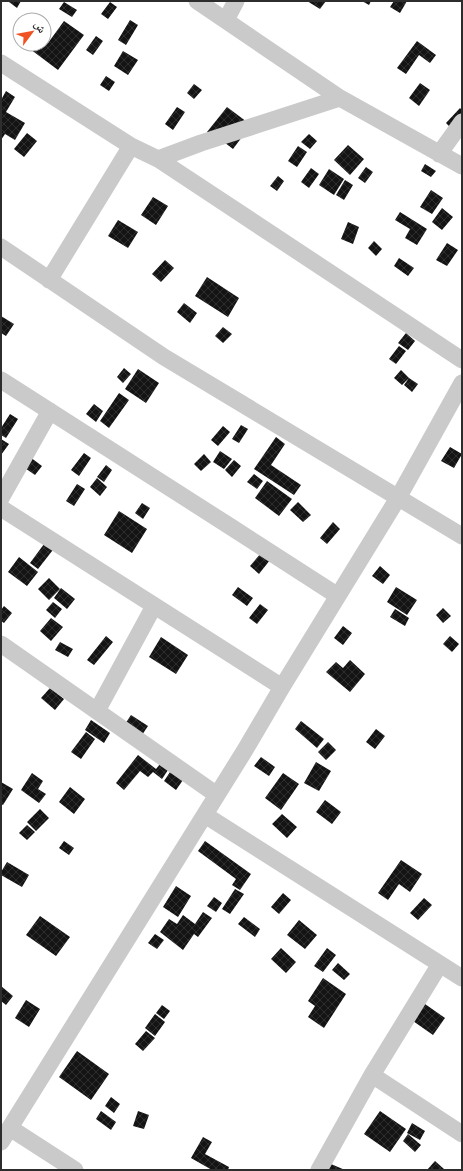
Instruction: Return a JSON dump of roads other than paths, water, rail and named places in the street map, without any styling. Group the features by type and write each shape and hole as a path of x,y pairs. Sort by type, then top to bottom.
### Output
{"street":[{"path":"197,1 340,98 462,166"},
{"path":"226,20 236,1"},
{"path":"1,62 131,146 158,159 462,360"},
{"path":"158,159 340,98"},
{"path":"439,154 462,122"},
{"path":"49,280 131,146"},
{"path":"1,248 164,358 462,536"},
{"path":"1,380 338,596"},
{"path":"75,1170 5,1135 245,750 398,498 462,383"},
{"path":"1,498 50,412"},
{"path":"1,508 282,687"},
{"path":"97,711 154,606"},
{"path":"1,644 217,795"},
{"path":"205,815 462,978"},
{"path":"319,1170 372,1075 440,964"},
{"path":"372,1075 462,1134"}]}
